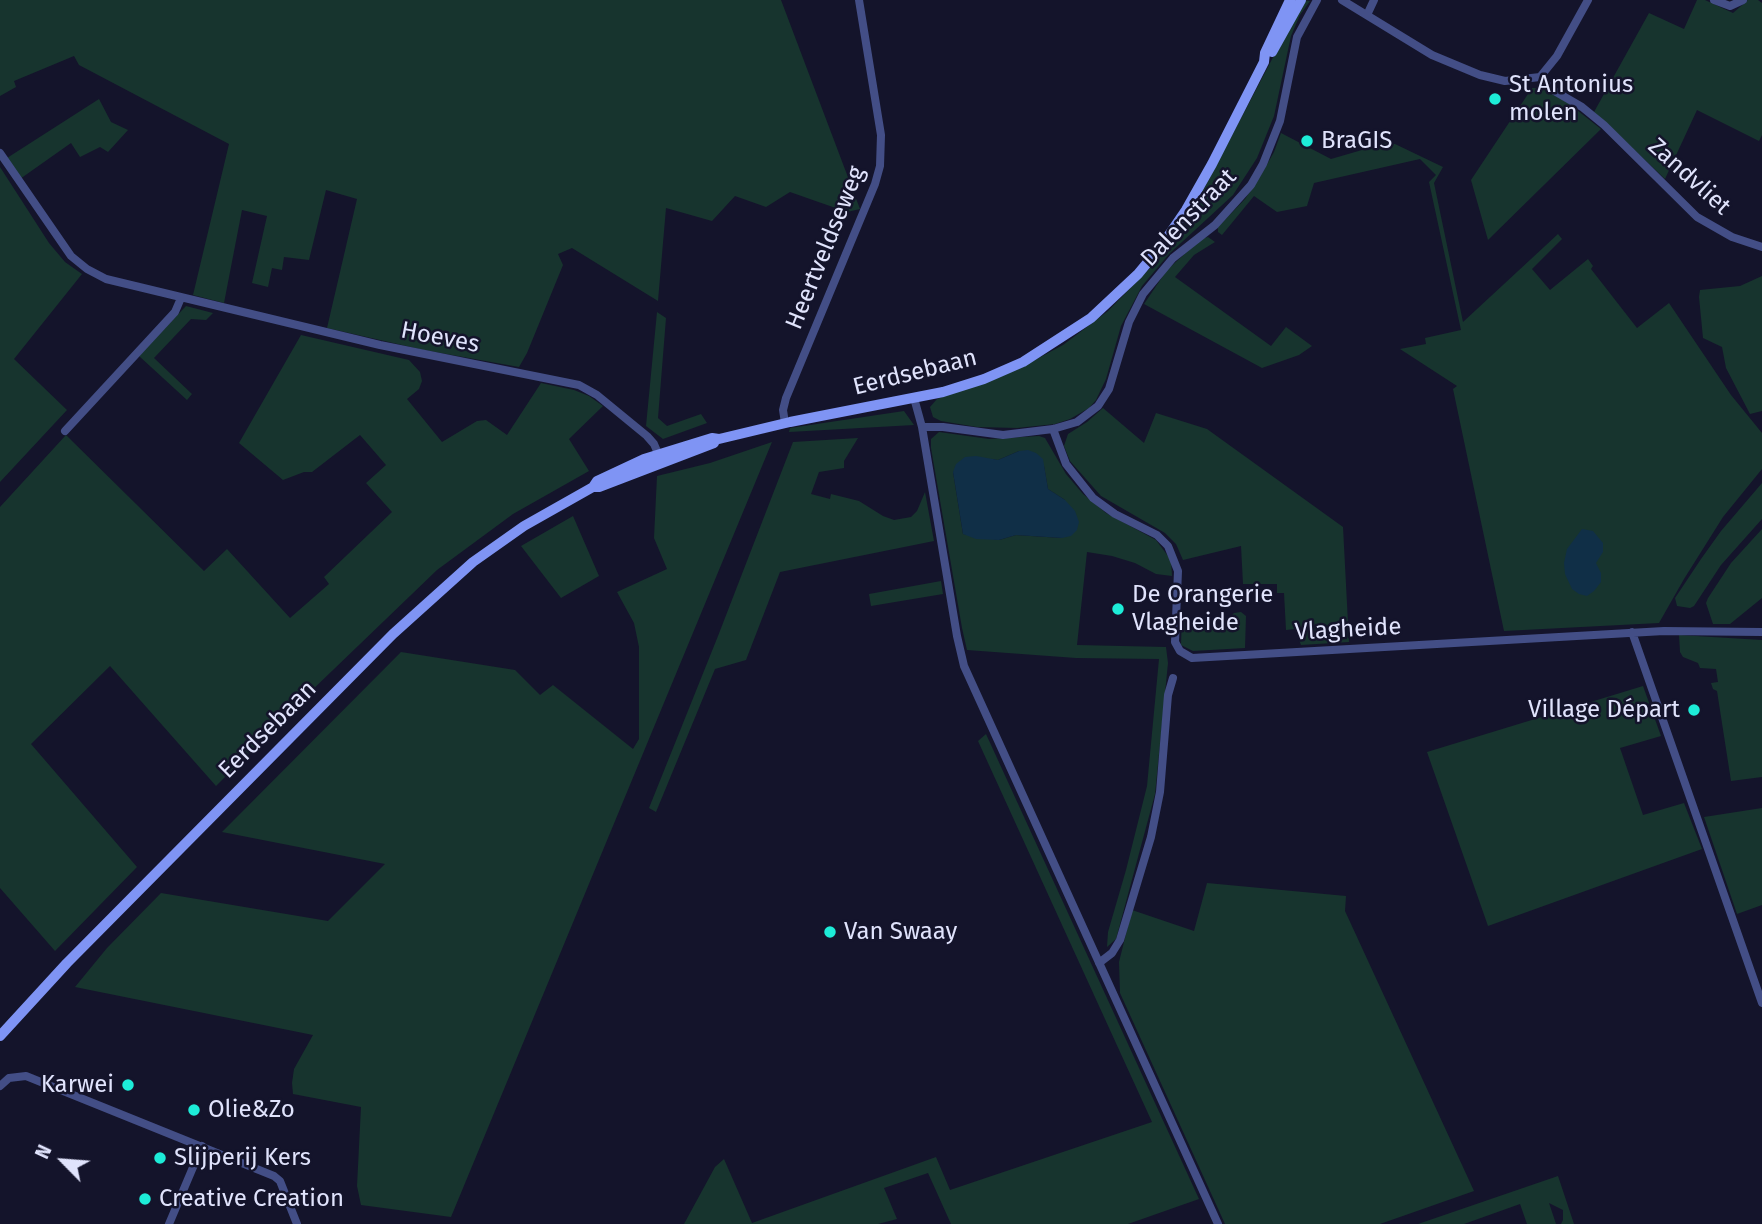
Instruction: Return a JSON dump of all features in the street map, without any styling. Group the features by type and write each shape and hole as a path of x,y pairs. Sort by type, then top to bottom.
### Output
{"main road":[{"name":"Eerdsebaan","path":"1264,62 1265,53 1290,0"},
{"name":"Eerdsebaan","path":"0,1036 76,953 393,634 473,562 524,526 593,486 599,488 660,458 713,444 719,439 785,423 943,392 984,379 1023,362 1062,339 1119,292 1162,245 1186,210 1264,62 1301,0"}],"street":[{"name":"Heertveldseweg","path":"785,423 783,410 786,398 880,166 881,135 859,0"},
{"name":"Dalenstraat","path":"922,427 1003,435 1053,429 1077,422 1098,406 1109,389 1129,322 1143,294 1173,258 1215,225 1251,185 1263,164 1282,111 1295,42 1302,23 1317,0"},
{"path":"1342,0 1432,55 1480,75 1505,82 1540,77 1557,57 1588,0"},
{"path":"1367,15 1374,0"},
{"path":"1714,0 1730,6 1743,0"},
{"name":"Zandvliet","path":"1540,77 1551,89 1582,107 1604,125 1697,217 1732,237 1762,247"},
{"name":"Hoeves","path":"0,153 71,256 106,279 380,345 579,384 648,436 660,458"},
{"path":"65,431 175,312 181,298"},
{"path":"914,398 922,427 964,666 1218,1224"},
{"name":"Vlagheide","path":"1053,429 1066,464 1093,498 1115,514 1157,535 1168,546 1178,571 1175,642 1180,651 1192,658 1632,632 1762,632"},
{"path":"1632,632 1762,1003"},
{"path":"1099,963 1112,953 1120,940 1151,837 1160,792 1168,695 1173,678"},
{"path":"0,1086 9,1078 26,1076 274,1176 280,1181 298,1224"},
{"path":"169,1224 202,1146"}],"green space":[{"path":"0,0 781,0 860,209 847,212 790,192 766,207 735,196 712,221 666,208 658,301 572,248 558,254 563,265 519,367 424,350 327,328 357,199 326,190 309,260 284,257 282,270 272,268 268,287 252,283 267,216 242,210 224,303 193,295 229,144 79,65 74,56 14,81 16,87 0,96"},
{"path":"1303,0 1310,1 1300,15 1291,36 1274,116 1257,158 1233,195 1169,254 1142,286 1121,326 1106,379 1089,408 1055,424 1017,428 977,427 941,421 933,417 930,407 937,399 1018,369 1063,345 1108,311 1156,262 1171,243 1205,187"},
{"path":"1697,0 1705,0 1733,13 1748,0 1762,3 1762,135 1759,141 1697,110 1665,179 1594,112 1649,13 1684,29"},
{"path":"1532,88 1542,88 1563,99 1601,129 1488,240 1471,180"},
{"path":"99,99 111,122 128,130 108,152 100,147 80,157 71,143 20,179 7,158"},
{"path":"1281,133 1331,159 1386,143 1395,144 1443,167 1434,183 1463,322 1558,234 1562,239 1532,269 1550,290 1588,259 1593,266 1591,269 1637,328 1669,303 1731,395 1762,433 1762,469 1723,517 1659,623 1504,631 1453,389 1457,386 1400,349 1426,344 1425,338 1461,330 1429,182 1436,175 1420,159 1314,183 1307,206 1277,212 1254,196 1222,235 1218,232 1218,227 1245,199 1258,180"},
{"path":"0,167 49,243 65,262 82,274 14,359 67,410 0,482"},
{"path":"1208,237 1215,242 1194,255 1175,277 1271,346 1286,327 1312,346 1299,355 1262,368 1144,304 1167,270 1201,239"},
{"path":"1762,276 1762,411 1750,414 1726,368 1722,347 1703,338 1699,297 1700,290 1740,286"},
{"path":"186,306 213,313 206,320 191,319 154,358 192,394 187,400 139,356"},
{"path":"657,312 666,318 658,418 667,426 701,414 707,423 663,439 646,426"},
{"path":"301,335 409,360 420,372 422,381 419,389 407,399 442,442 477,421 486,420 507,435 541,383 589,396 603,406 569,439 589,471 513,514 437,570 216,786 110,666 31,744 137,867 55,951 0,888 0,507 66,435 204,571 227,549 290,618 329,584 324,577 392,512 366,483 386,465 360,435 312,472 304,472 283,480 239,443"},
{"path":"1103,408 1144,443 1156,413 1207,429 1343,527 1349,642 1301,645 1295,629 1286,630 1284,593 1277,593 1277,584 1243,584 1241,546 1183,560 1176,544 1165,533 1101,496 1070,461 1064,446 1068,434"},
{"path":"904,411 914,425 789,432 790,428"},
{"path":"939,432 989,439 1039,436 1045,438 1066,474 1083,494 1106,513 1156,540 1171,560 1172,576 1156,574 1135,563 1112,556 1087,552 1077,645 1166,647 1168,663 1155,794 1116,939 1107,947 1108,932 1147,786 1159,659 1076,658 967,650 931,439","holes":["1019,451 1044,466 1048,489 1065,500 1062,538 1016,535 999,540 963,534 953,472 989,459 998,460"]},
{"path":"858,438 844,461 844,468 819,472 811,494 830,499 831,494 859,501 894,520 911,517 917,511 925,492 934,541 780,572 746,660 715,669 656,812 649,808 793,442"},
{"path":"772,442 451,1217 361,1205 357,1186 361,1107 293,1094 294,1069 313,1035 75,987 107,948 161,893 328,921 385,864 222,832 401,652 515,670 540,695 553,685 633,749 639,739 639,647 634,623 617,592 667,569 654,538 657,476 710,463"},
{"path":"1762,483 1762,519 1721,565 1694,606 1677,606 1675,598 1701,559"},
{"path":"573,516 599,576 561,598 521,546"},
{"path":"1762,529 1762,598 1730,624 1713,624 1706,603 1708,598 1731,563"},
{"path":"941,581 943,594 871,606 869,594"},
{"path":"1241,612 1246,616 1245,648 1193,651 1181,645 1182,615 1209,625 1221,626 1234,613"},
{"path":"1679,635 1762,640 1762,777 1731,781 1717,691 1711,683 1718,682 1716,669 1700,668 1698,663 1683,657"},
{"path":"1643,686 1661,736 1620,748 1643,815 1684,803 1702,849 1488,926 1427,752"},
{"path":"986,734 1199,1199 1128,1224 951,1224 928,1173 884,1188 897,1219 878,1224 684,1224 715,1167 724,1159 752,1223 936,1157 950,1190 1152,1122 978,741"},
{"path":"1762,808 1762,905 1737,914 1704,817"},
{"path":"1207,883 1346,896 1345,911 1474,1191 1380,1224 1225,1224 1120,993 1119,962 1132,910 1194,931"},
{"path":"1558,1176 1574,1224 1561,1224 1563,1210 1549,1203 1556,1224 1527,1224 1520,1204 1464,1224 1418,1224"}],"water":[{"path":"1028,450 1043,459 1048,489 1065,500 1075,511 1079,522 1077,530 1071,536 1062,538 1016,535 999,540 976,539 963,534 953,472 956,464 965,457 998,460"},
{"path":"1582,529 1593,531 1603,543 1603,552 1596,563 1601,573 1601,582 1587,596 1572,589 1565,574 1564,563 1567,549"}],"place":[{"name":"St Antonius molen","path":"1495,99"},
{"name":"BraGIS","path":"1307,141"},
{"name":"De Orangerie Vlagheide","path":"1118,609"},
{"name":"Village Départ","path":"1694,710"},
{"name":"Van Swaay","path":"830,932"},
{"name":"Karwei","path":"128,1085"},
{"name":"Olie&Zo","path":"194,1110"},
{"name":"Slijperij Kers","path":"160,1158"},
{"name":"Creative Creation","path":"145,1199"}]}
